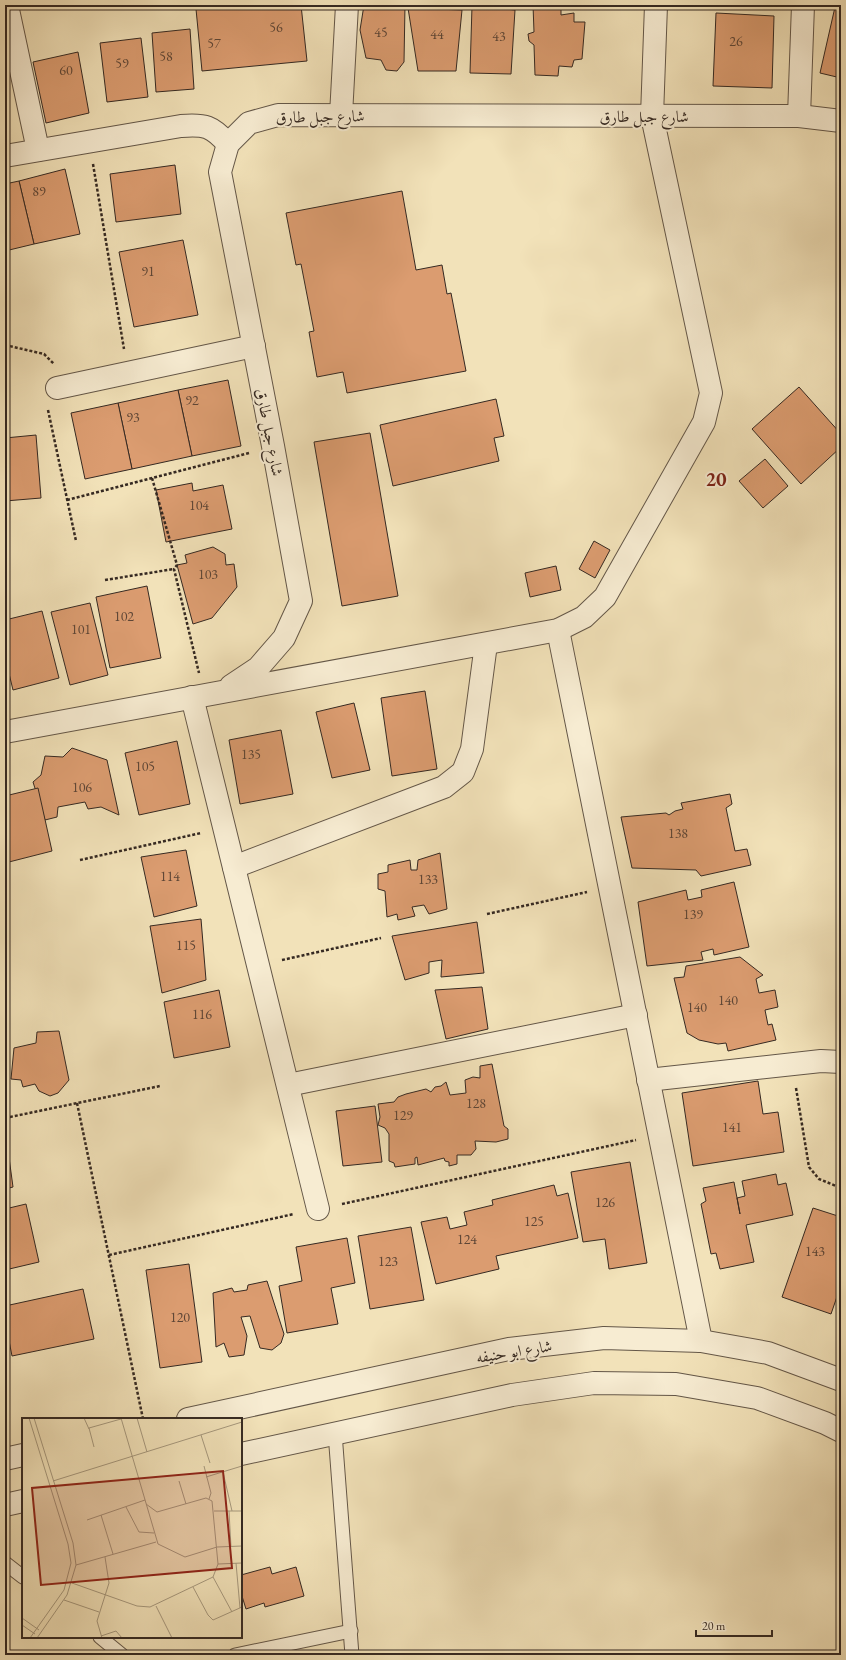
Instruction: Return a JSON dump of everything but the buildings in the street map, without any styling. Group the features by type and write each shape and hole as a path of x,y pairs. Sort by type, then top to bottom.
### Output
{"street":[{"path":"8,5 38,150"},
{"path":"341,115 347,5"},
{"path":"5,732 558,630 584,617 605,597 704,422 711,393 652,116 656,5"},
{"path":"799,116 803,5"},
{"name":"شارع جبل طارق","path":"207,694 258,668 284,638 301,600 220,172 228,144 249,123 278,115 799,116 841,121"},
{"path":"5,156 199,124 216,130 228,144"},
{"path":"66,386 254,346"},
{"path":"558,630 701,1341"},
{"path":"234,867 444,787 463,772 472,749 486,644"},
{"path":"207,694 224,828 318,1209"},
{"path":"288,1085 636,1015"},
{"path":"648,1080 821,1061 841,1062"},
{"name":"شارع ابو حنيفه","path":"193,1418 509,1349 604,1338 701,1341 768,1353 841,1380"},
{"path":"242,1454 512,1395 594,1383 676,1384 757,1398 825,1423 841,1431"},
{"path":"5,1459 22,1455"},
{"path":"5,1505 22,1501"}],"lane":[{"path":"335,1433 352,1655"},
{"path":"5,1563 22,1576"},
{"path":"235,1655 351,1631"},
{"path":"101,1638 122,1655"}],"path":[{"path":"89,142 128,373"},
{"path":"5,345 44,354 66,386 48,400 48,415 76,541"},
{"path":"67,500 273,446"},
{"path":"152,478 177,565 174,568 207,694"},
{"path":"105,580 174,568"},
{"path":"80,860 224,828"},
{"path":"487,914 610,887"},
{"path":"258,966 381,938"},
{"path":"792,1064 809,1167 819,1179 841,1188"},
{"path":"5,1118 160,1086"},
{"path":"77,1104 144,1418"},
{"path":"109,1255 659,1135"}],"district":[{"name":"20","path":"716,479"}]}
